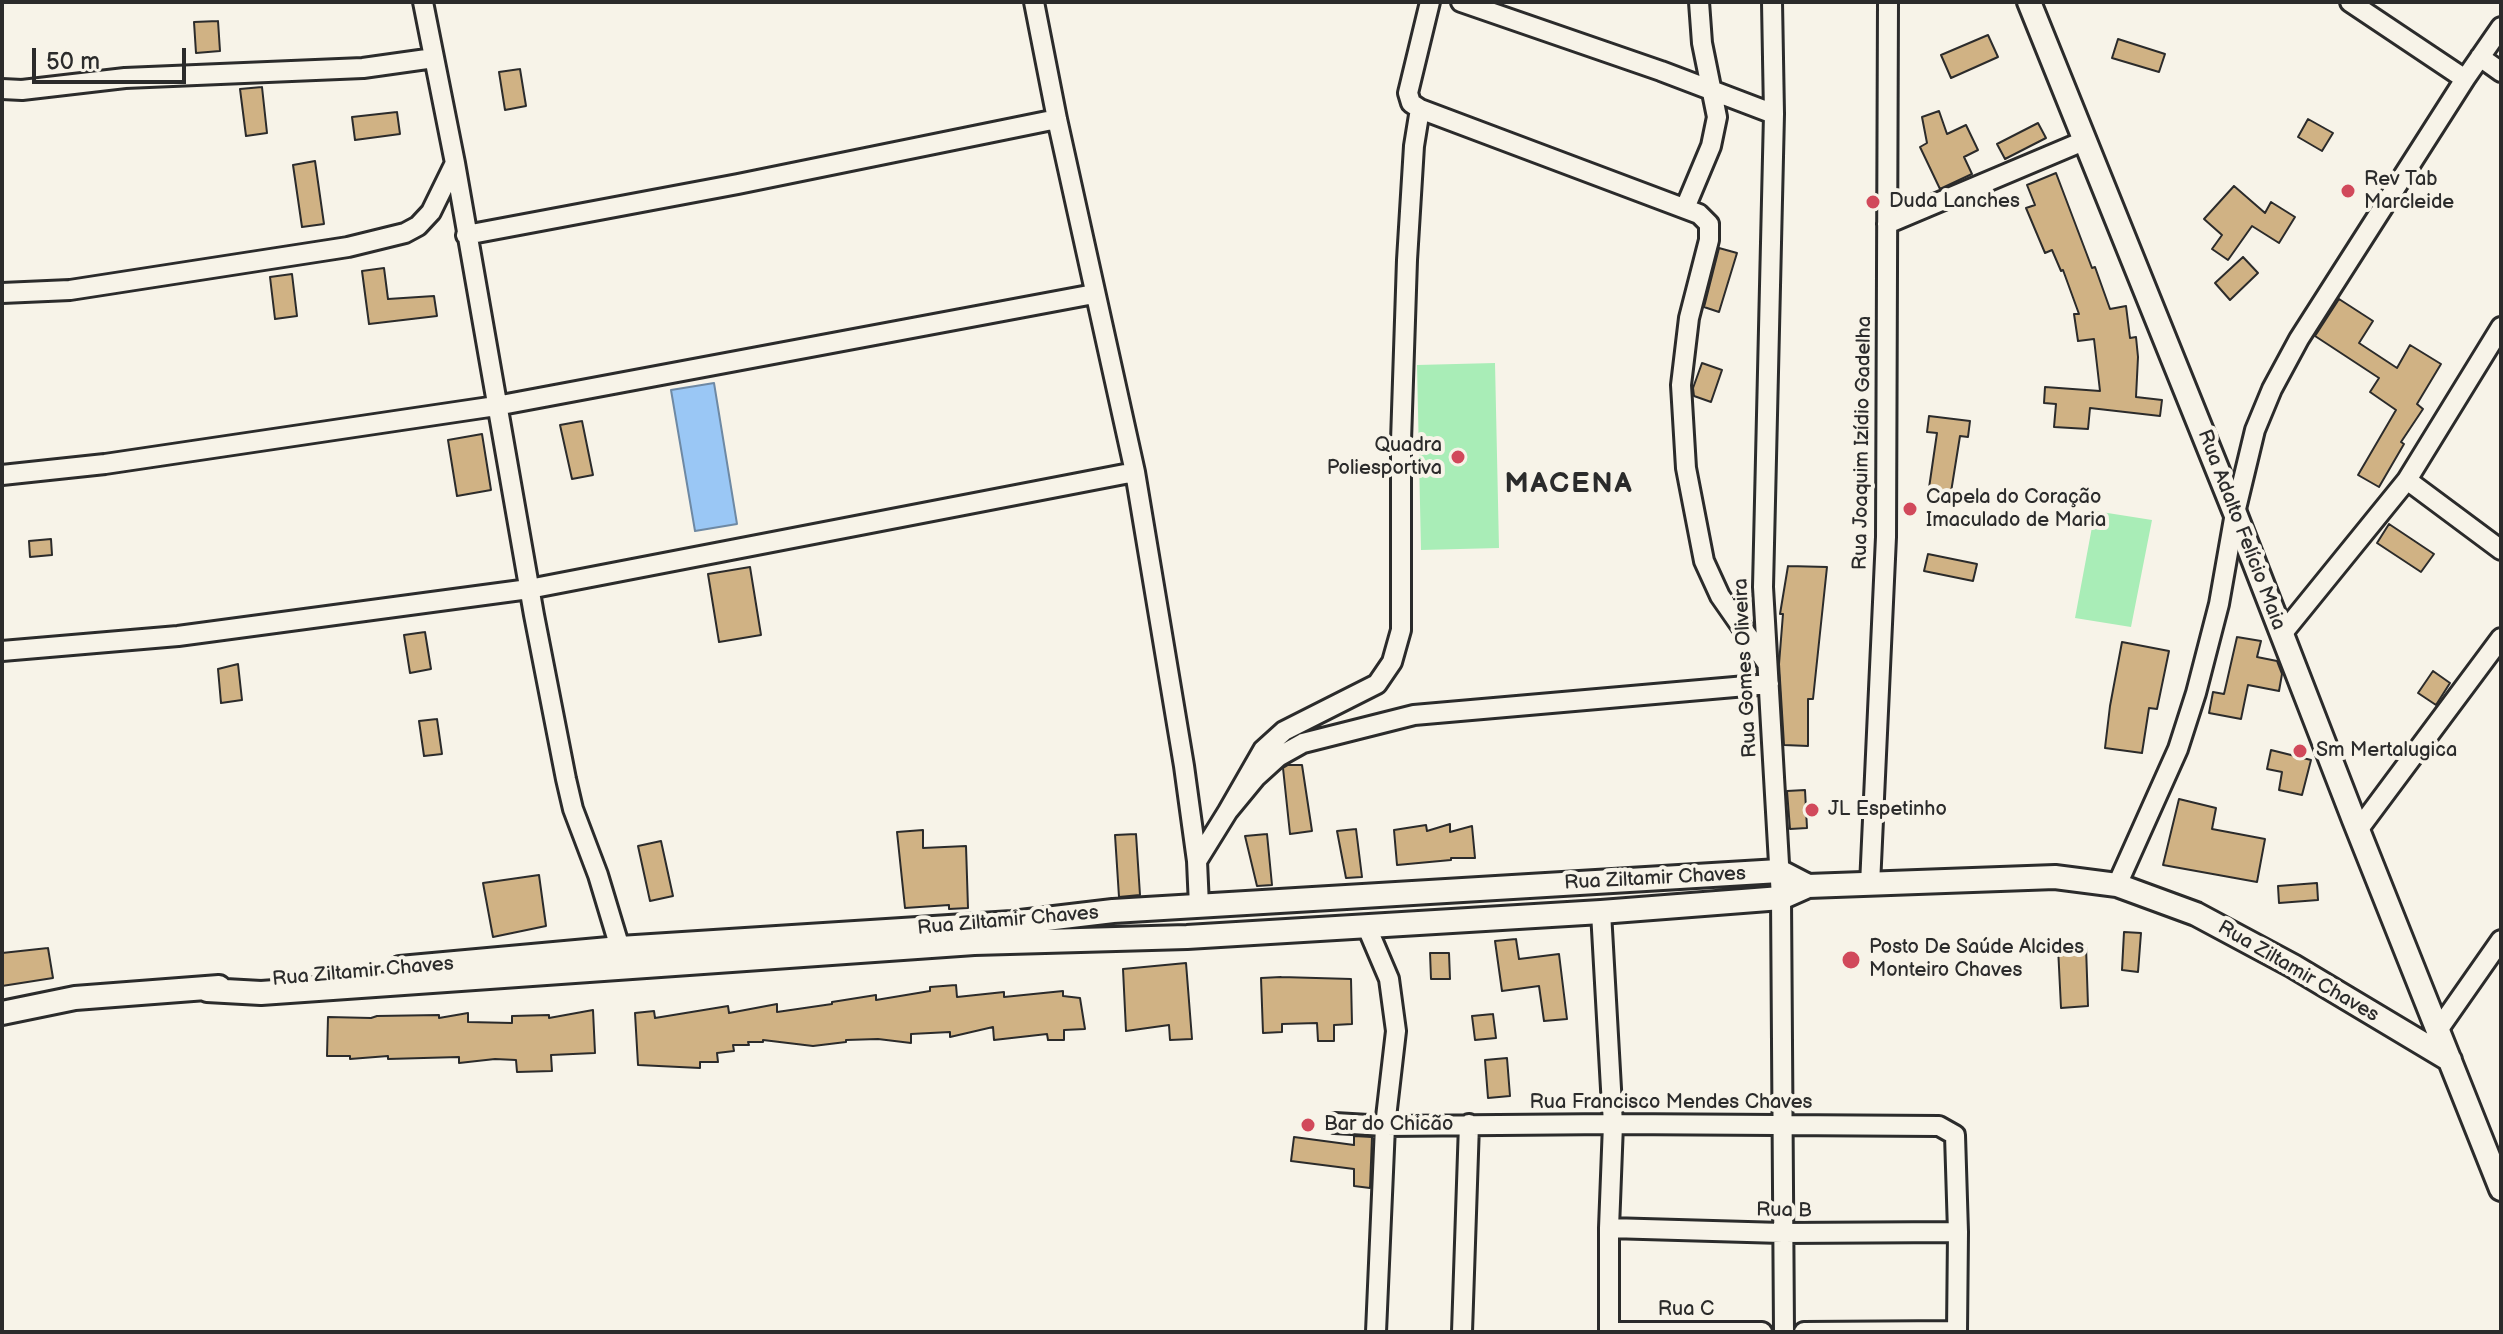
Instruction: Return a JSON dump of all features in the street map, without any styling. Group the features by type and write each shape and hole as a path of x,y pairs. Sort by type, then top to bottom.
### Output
{"street":[{"path":"423,2 455,163 529,589 573,809 598,875 620,948"},
{"path":"1034,2 1094,294 1135,472 1156,613 1184,766 1197,861 1199,906"},
{"path":"1430,2 1408,93 1411,103 1685,208 1707,220 1711,228 1689,318 1681,385 1686,468 1704,561 1720,596 1767,664"},
{"path":"1461,2 1774,114"},
{"path":"1685,208 1711,146 1717,117 1702,43 1699,2"},
{"name":"Rua Gomes Oliveira","path":"1772,2 1774,114 1763,587 1781,898 1784,1332"},
{"name":"Rua Joaquim Izídio Gadelha","path":"1870,885 1886,537 1888,2"},
{"name":"Rua Adalto Felício Maia","path":"2029,2 2235,513 2501,1189"},
{"path":"2350,2 2465,79"},
{"path":"2117,885 2178,749 2196,693 2219,604 2235,513 2255,430 2272,389 2299,339 2501,27"},
{"path":"2480,57 2501,72"},
{"path":"2,89 22,90 125,78 363,68 434,58"},
{"path":"1197,861 1263,750 1284,731 1377,684 1392,662 1401,630 1401,441 1406,276 1414,146 1420,109"},
{"path":"466,235 1057,119"},
{"path":"1887,224 2086,140"},
{"path":"2,293 70,290 348,247 405,233 418,226 431,212 455,163"},
{"path":"2,475 105,464 496,406 1094,294"},
{"path":"2282,634 2407,480 2501,327"},
{"path":"2,651 178,636 529,589 1135,472"},
{"path":"2407,480 2501,550"},
{"path":"2358,830 2501,638"},
{"path":"1228,811 1256,777 1278,757 1303,743 1414,715 1769,684"},
{"name":"Rua Ziltamir Chaves","path":"2,1013 75,998 207,990 261,993 729,951 1113,911 1779,871 1808,886"},
{"name":"Rua Ziltamir Chaves","path":"207,990 239,983 620,948 729,951 1116,939 1601,912 1781,898 1808,886 2055,877 2117,885 2196,914 2293,966 2450,1060"},
{"path":"1113,911 1116,939"},
{"path":"1601,912 1613,1124 1609,1332"},
{"path":"1366,925 1389,979 1396,1031 1385,1126 1376,1332"},
{"path":"2438,1030 2501,940"},
{"name":"Rua Francisco Mendes Chaves","path":"1335,1123 1385,1126 1939,1126 1955,1135 1958,1232"},
{"path":"1462,1332 1469,1124"},
{"name":"Rua B","path":"1609,1228 1782,1233 1958,1232"},
{"path":"1804,1332 1957,1332 1958,1232"},
{"name":"Rua C","path":"1609,1332 1762,1332"}],"green space":[{"name":"Quadra Poliesportiva","path":"1495,363 1499,548 1421,550 1417,365"},
{"path":"2095,511 2152,520 2131,627 2075,618"}],"water":[{"path":"714,383 737,524 695,531 671,390"}],"building":[{"path":"218,21 220,51 196,53 194,22"},
{"path":"1988,35 1998,57 1951,78 1941,55"},
{"path":"2118,39 2165,54 2159,72 2112,58"},
{"path":"520,69 526,106 505,110 499,72"},
{"path":"262,87 267,133 246,136 240,89"},
{"path":"1939,111 1947,134 1966,125 1978,150 1964,157 1972,174 1940,189 1920,147 1927,143 1922,117"},
{"path":"397,112 400,134 355,140 352,117"},
{"path":"2308,119 2333,133 2322,151 2298,137"},
{"path":"2038,123 2046,138 2005,159 1997,144"},
{"path":"315,161 324,224 302,227 293,165"},
{"path":"2056,173 2110,309 2126,306 2130,338 2136,337 2136,397 2162,400 2160,416 2090,408 2088,429 2054,427 2056,404 2044,403 2045,387 2100,391 2094,339 2078,341 2074,314 2079,314 2063,270 2052,250 2045,253 2026,208 2035,205 2027,185"},
{"path":"2234,186 2265,213 2271,202 2295,217 2279,243 2252,226 2228,260 2212,249 2222,235 2204,219"},
{"path":"1719,248 1737,253 1719,312 1704,307"},
{"path":"2243,257 2258,273 2230,300 2215,283"},
{"path":"384,268 388,299 434,296 437,316 369,324 362,271"},
{"path":"292,274 297,316 275,319 270,277"},
{"path":"2339,299 2373,321 2359,343 2397,368 2410,345 2441,364 2417,404 2423,409 2401,442 2404,444 2379,487 2358,475 2396,410 2370,392 2379,378 2315,336"},
{"path":"1702,363 1722,370 1711,402 1694,396 1693,388"},
{"path":"1929,416 1970,421 1968,437 1960,436 1951,492 1929,488 1937,433 1927,432"},
{"path":"582,421 593,475 572,479 560,425"},
{"path":"482,434 491,490 457,496 448,440"},
{"path":"2389,524 2434,554 2421,572 2377,543"},
{"path":"51,539 52,555 30,557 29,541"},
{"path":"1928,554 1977,564 1973,581 1924,571"},
{"path":"1788,566 1827,567 1813,699 1808,699 1808,746 1784,745 1779,664 1783,614 1780,614"},
{"path":"750,567 761,635 719,642 708,574"},
{"path":"425,632 431,669 410,673 404,635"},
{"path":"2237,637 2261,641 2257,657 2277,661 2282,674 2279,691 2248,685 2241,719 2209,713 2213,692 2224,694"},
{"path":"2122,642 2169,651 2157,709 2149,708 2142,753 2105,748"},
{"path":"238,664 242,700 221,703 218,669"},
{"path":"2433,671 2450,683 2436,705 2418,693"},
{"path":"437,719 442,754 424,756 419,721"},
{"path":"2271,750 2311,760 2302,795 2279,790 2282,772 2267,769"},
{"path":"1302,765 1312,831 1290,834 1283,768"},
{"path":"1805,790 1807,828 1790,829 1787,791"},
{"path":"2179,799 2216,808 2212,829 2265,839 2257,882 2163,865"},
{"path":"1450,824 1450,832 1472,826 1475,858 1397,865 1394,830 1426,825 1427,831"},
{"path":"1356,829 1362,877 1346,878 1337,831"},
{"path":"923,830 923,848 966,846 968,908 949,909 949,905 905,908 897,832"},
{"path":"1136,834 1140,895 1119,897 1115,835"},
{"path":"1267,834 1272,885 1257,886 1245,836"},
{"path":"661,841 673,896 650,901 638,846"},
{"path":"539,875 546,926 493,937 483,883"},
{"path":"2317,883 2318,900 2279,903 2278,886"},
{"path":"2124,932 2141,933 2138,972 2122,970"},
{"path":"1516,939 1519,959 1559,954 1567,1019 1544,1021 1539,986 1502,991 1495,941"},
{"path":"2086,946 2088,1006 2061,1008 2058,947"},
{"path":"48,948 53,978 2,986 2,953"},
{"path":"1430,953 1449,953 1450,979 1431,979"},
{"path":"1186,963 1192,1039 1170,1040 1169,1025 1126,1031 1123,969"},
{"path":"1261,978 1351,979 1352,1024 1334,1025 1334,1041 1318,1041 1317,1023 1282,1024 1282,1032 1263,1033"},
{"path":"956,985 957,997 1004,992 1004,997 1063,991 1063,996 1080,998 1085,1029 1064,1030 1064,1040 1048,1040 1047,1034 994,1040 993,1027 950,1037 950,1032 911,1034 911,1043 878,1039 846,1040 813,1046 763,1040 748,1042 749,1045 733,1045 734,1051 717,1053 718,1062 700,1062 700,1068 638,1065 635,1013 654,1011 655,1018 728,1006 729,1013 777,1004 777,1012 876,995 876,1000 930,991 930,987"},
{"path":"593,1010 595,1053 551,1055 552,1071 517,1072 516,1060 459,1063 459,1057 350,1059 350,1056 327,1056 328,1017 439,1015 439,1018 468,1013 468,1022 512,1023 512,1016 549,1015 549,1018"},
{"path":"1493,1014 1496,1038 1475,1040 1472,1016"},
{"path":"1507,1058 1510,1096 1488,1098 1485,1060"},
{"path":"1354,1136 1372,1137 1370,1188 1354,1186 1354,1169 1291,1161 1294,1137 1354,1145"}],"place":[{"name":"Rev Tab Marcleide","path":"2348,191"},
{"name":"Duda Lanches","path":"1873,202"},
{"name":"Quadra Poliesportiva","path":"1458,457"},
{"name":"Capela do Coração Imaculado de Maria","path":"1910,509"},
{"name":"Sm Mertalugica","path":"2300,751"},
{"name":"JL Espetinho","path":"1812,810"},
{"name":"Posto De Saúde Alcides Monteiro Chaves","path":"1851,960"},
{"name":"Bar do Chicão","path":"1308,1125"}],"district":[{"name":"MACENA","path":"1569,485"}]}
